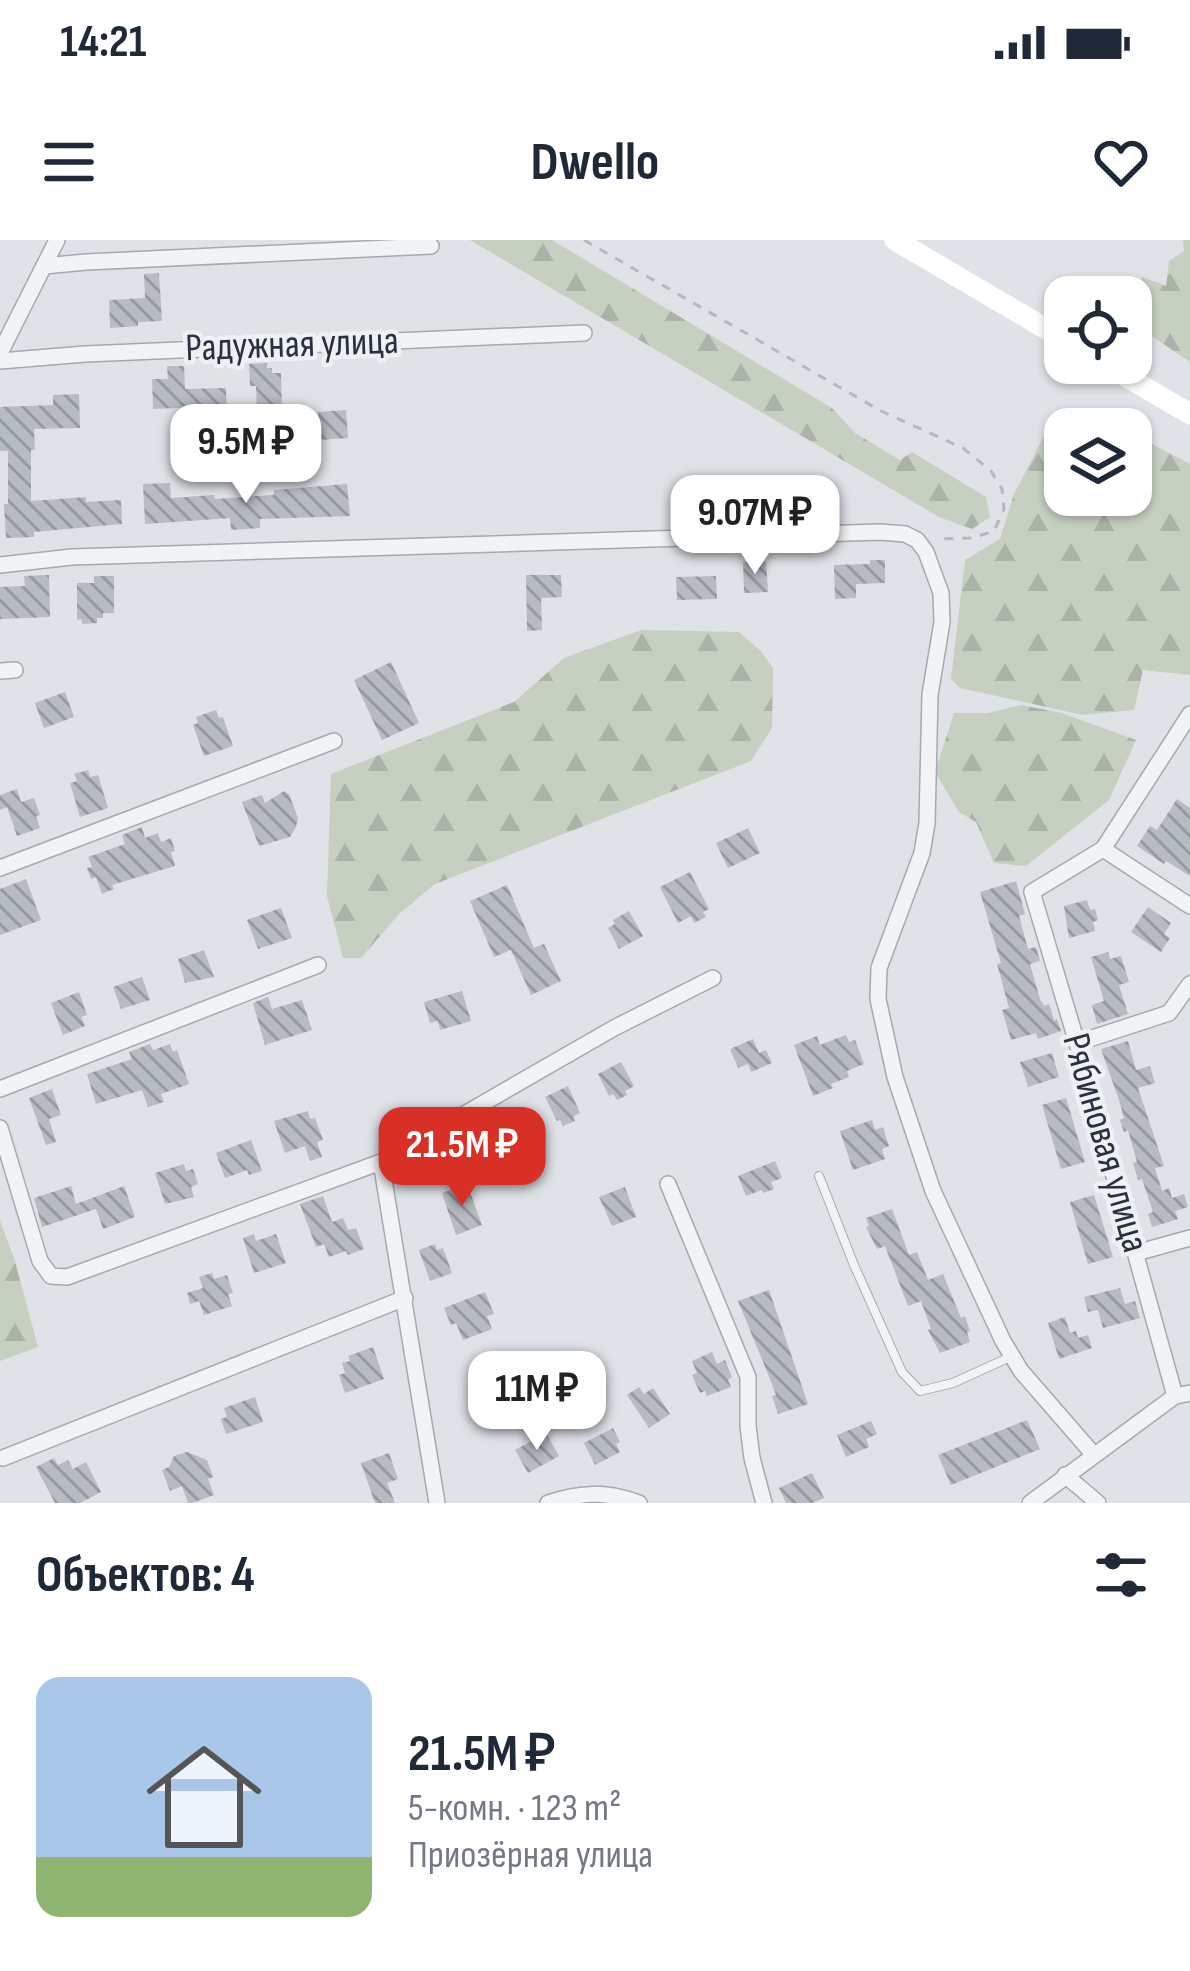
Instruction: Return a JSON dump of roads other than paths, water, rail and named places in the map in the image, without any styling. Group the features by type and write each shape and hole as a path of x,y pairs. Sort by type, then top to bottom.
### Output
{"main road":[{"path":"895,240 1044,328"},
{"path":"1139,384 1190,414"}],"street":[{"path":"0,357 57,240"},
{"path":"44,266 431,246"},
{"name":"Радужная улица","path":"0,357 584,333"},
{"path":"0,565 72,557 880,532 917,540 941,593 942,622 930,695 927,823 922,853 879,968 878,999 904,1110 933,1191 1012,1357 1094,1455"},
{"path":"1190,714 1102,849 1190,906"},
{"path":"0,868 334,741"},
{"name":"Рябиновая улица","path":"1102,849 1032,892 1136,1253 1182,1394"},
{"path":"0,1089 318,964"},
{"path":"0,1128 40,1261 52,1276 67,1277 381,1162 614,1028 713,978"},
{"path":"1077,1043 1169,1013 1190,984"},
{"path":"381,1162 437,1503"},
{"path":"668,1184 748,1377 750,1442 764,1503"},
{"path":"1136,1253 1190,1238"},
{"path":"3,1458 405,1298"},
{"path":"1030,1503 1182,1394"},
{"path":"1065,1475 1098,1503"},
{"path":"548,1503 612,1493 639,1503"}],"lane":[{"path":"819,1176 902,1372 920,1391 953,1383 1012,1357"}]}
